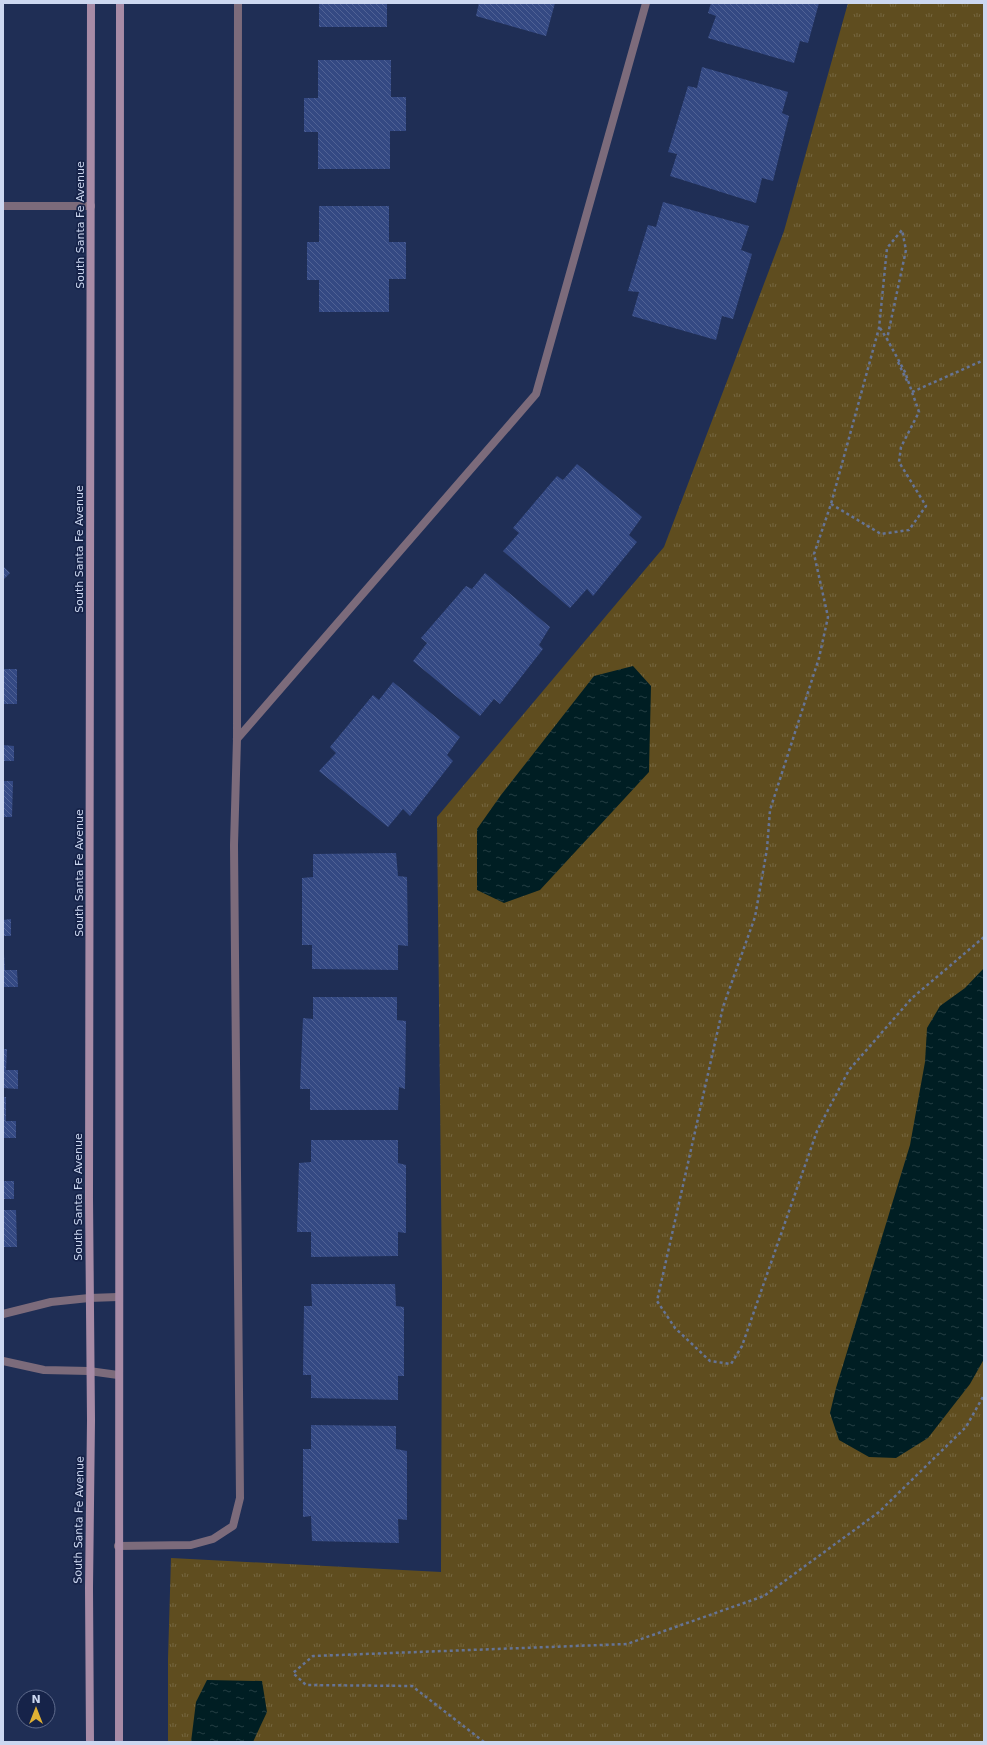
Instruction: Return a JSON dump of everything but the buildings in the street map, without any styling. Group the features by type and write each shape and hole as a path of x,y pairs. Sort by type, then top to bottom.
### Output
{"main road":[{"name":"South Santa Fe Avenue","path":"90,1742 89,1588 91,1420 89,1298 91,3"},
{"path":"119,1742 118,1297 120,3"}],"street":[{"path":"118,1546 191,1545 213,1539 233,1526 240,1498 234,853 237,739 238,3"},
{"path":"237,739 536,394 646,3"},
{"path":"3,206 91,206"},
{"path":"3,1314 51,1302 118,1297"},
{"path":"3,1361 44,1370 89,1371 118,1375"}],"path":[{"path":"887,339 906,250 902,230 887,248 879,328 831,504 814,554 828,617 819,658 770,810 767,849 755,917 723,1007 657,1301 675,1328 710,1361 731,1364 742,1346 817,1131 849,1070 912,998 984,937"},
{"path":"831,504 881,534 909,530 926,506 899,462 900,447 919,412 912,392 887,339 879,328"},
{"path":"912,392 984,360"},
{"path":"484,1742 412,1686 306,1685 293,1673 313,1656 627,1644 764,1596 879,1512 966,1427 984,1395"}],"green space":[{"path":"848,3 984,3 984,1742 168,1742 168,1659 171,1558 441,1572 442,1283 437,817 664,547 784,231"}],"water":[{"path":"633,666 651,686 649,772 540,890 504,903 477,890 477,829 501,795 594,676"},
{"path":"984,968 984,1359 970,1384 928,1438 896,1458 869,1457 839,1440 830,1413 836,1388 910,1145 925,1062 927,1028 940,1006 965,988"},
{"path":"207,1680 262,1681 267,1712 253,1742 191,1742 196,1702"}]}
